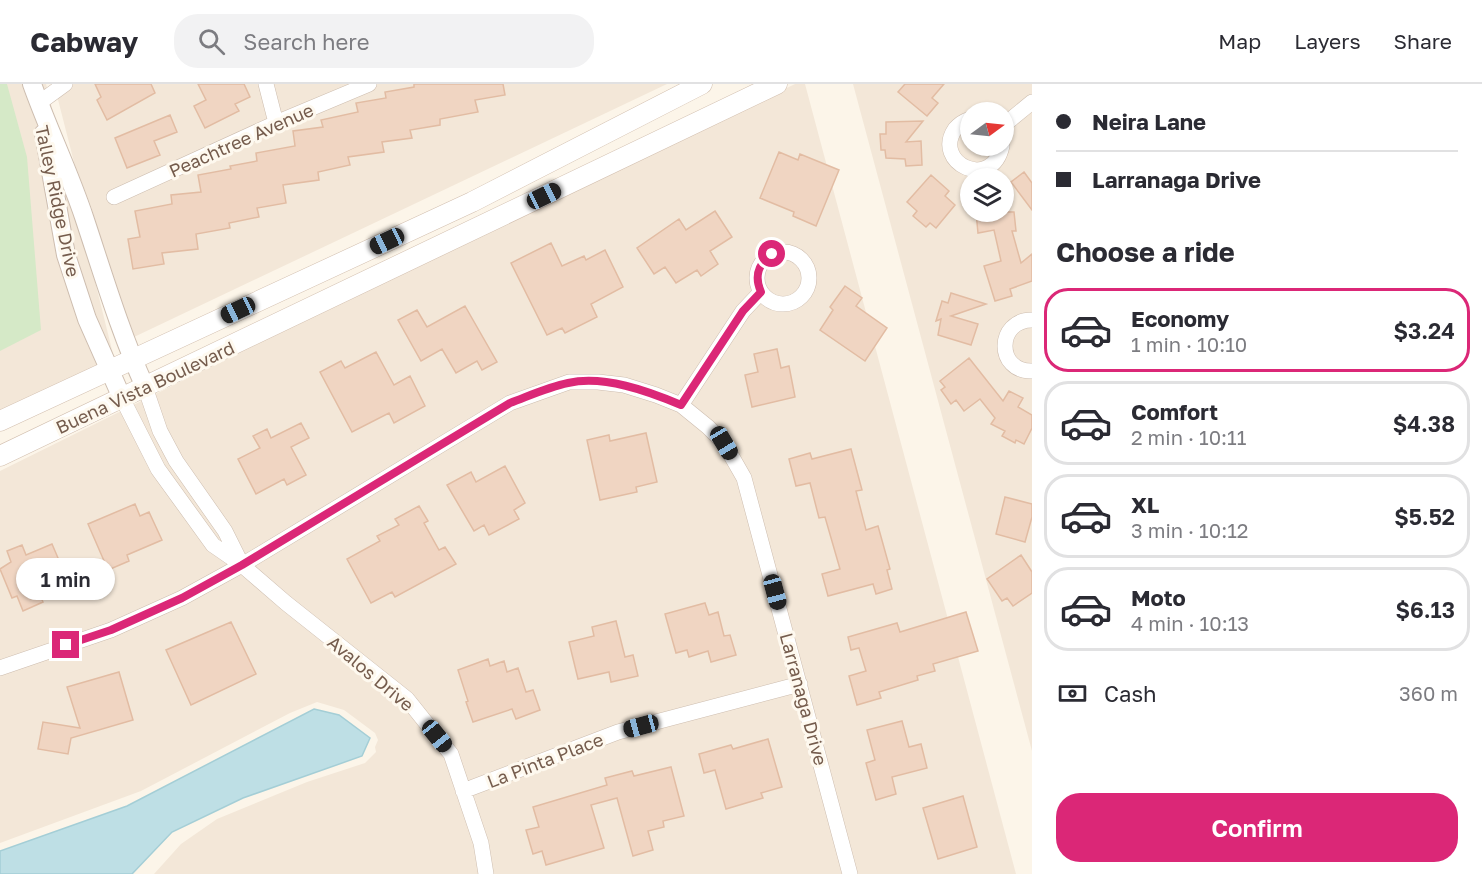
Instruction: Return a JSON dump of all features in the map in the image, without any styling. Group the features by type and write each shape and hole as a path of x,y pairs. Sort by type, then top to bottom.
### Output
{"main road":[{"name":"Buena Vista Boulevard","path":"0,421 472,202 702,84"},
{"name":"Buena Vista Boulevard","path":"0,456 777,84"}],"street":[{"name":"Talley Ridge Drive","path":"32,84 84,216 100,271 132,359 145,387"},
{"path":"39,103 65,84"},
{"path":"266,84 276,123"},
{"name":"Peachtree Avenue","path":"114,197 276,123 369,84"},
{"path":"1014,117 1032,102"},
{"name":"Talley Ridge Drive","path":"39,103 66,255 87,319 122,398"},
{"path":"960,124 950,141 950,150 959,165 974,170 990,166 998,156"},
{"path":"681,405 743,311 761,292"},
{"path":"1032,320 1020,322 1012,327 1004,343 1005,352 1014,366 1021,370 1032,371"},
{"name":"Larranaga Drive","path":"0,668 111,630 182,598 242,565 510,403 569,382 624,385 656,394 681,405 724,443 744,478 850,874"},
{"name":"Avalos Drive","path":"145,387 160,431 177,461 225,531 242,565"},
{"name":"Avalos Drive","path":"122,398 158,469 213,545 242,565 407,699 451,754 481,843 486,874"},
{"name":"La Pinta Place","path":"464,791 618,732 800,684"}],"shaded area":[{"path":"0,84 46,84 114,358 0,415"},
{"path":"54,84 667,84 134,337 109,268 91,206 75,166"},
{"path":"795,84 805,84 1016,874 154,874 181,844 217,819 307,782 365,763 376,752 375,747 378,740 375,733 344,710 317,702 290,713 141,791 0,843 0,471 291,327"},
{"path":"853,84 1032,84 1032,751"}],"green space":[{"path":"0,84 7,84 27,157 41,330 0,351"}],"water":[{"path":"314,709 339,715 370,738 362,756 243,798 172,832 132,874 0,874 0,851 127,806"}],"building":[{"path":"95,84 151,84 155,93 107,120 97,100 101,97"},
{"path":"198,84 244,84 250,97 235,104 239,111 205,128 194,106 206,100"},
{"path":"414,84 503,84 505,95 475,100 478,112 440,119 440,125 410,130 412,138 382,142 384,152 348,157 350,165 318,172 319,180 283,185 286,203 257,208 259,217 229,223 230,228 196,234 198,249 162,253 164,264 133,269 128,239 140,237 135,211 172,204 171,195 201,192 198,175 257,161 256,153 295,146 293,131 323,127 321,120 358,112 356,103 386,98 385,92 414,87"},
{"path":"905,84 944,84 932,98 938,103 927,116 898,92"},
{"path":"170,115 177,132 154,141 160,155 127,168 115,138"},
{"path":"923,121 906,142 921,141 922,165 906,166 905,159 886,158 885,150 881,150 880,134 886,134 886,122"},
{"path":"779,152 798,160 800,154 839,170 816,226 793,216 794,212 760,198"},
{"path":"1024,172 1032,183 1032,210 1014,186 1014,180"},
{"path":"931,175 949,191 945,196 955,205 936,228 930,223 926,227 913,216 917,211 907,202"},
{"path":"715,211 732,237 710,251 718,264 701,276 697,270 676,283 665,267 654,274 637,248 679,219 686,230"},
{"path":"1014,212 1016,231 1012,231 1021,263 1032,254 1032,281 1010,289 1012,296 995,301 984,266 1001,261 994,230 978,233 977,222 1014,222"},
{"path":"551,243 562,266 584,256 586,260 605,250 623,287 591,304 597,317 565,333 562,328 547,335 511,263"},
{"path":"845,286 862,298 856,306 887,328 865,361 820,330 833,310 830,307"},
{"path":"951,293 986,304 951,316 978,324 971,345 938,335 941,319 936,321 942,301 948,303"},
{"path":"465,306 497,362 482,370 477,361 456,373 442,349 421,361 398,320 417,310 427,327"},
{"path":"777,349 781,368 789,366 795,397 752,407 745,375 758,372 754,354"},
{"path":"376,352 394,385 410,376 425,406 394,423 389,413 352,432 320,372 341,361 345,368"},
{"path":"969,358 1003,401 1009,391 1023,398 1018,407 1032,415 1032,428 1024,444 1016,440 1015,443 1002,436 1005,431 991,424 995,418 980,399 964,411 956,400 951,404 941,390 945,387 940,381"},
{"path":"301,423 309,438 291,447 306,475 287,485 284,479 256,494 238,459 260,448 253,436 267,429 271,438"},
{"path":"646,433 657,482 636,487 637,492 600,500 587,440 609,435 610,441"},
{"path":"851,449 862,490 856,491 866,530 878,526 890,569 887,570 892,589 876,594 873,584 828,596 822,574 840,569 825,517 819,518 810,483 796,486 789,459 810,453 812,459"},
{"path":"505,466 525,503 514,510 519,519 489,535 484,525 474,531 447,485 471,472 476,482"},
{"path":"1005,497 1032,504 1032,517 1025,542 996,534"},
{"path":"135,504 140,516 149,512 162,540 127,555 129,561 108,570 88,524"},
{"path":"419,506 428,521 424,523 439,550 445,547 456,564 395,597 392,592 371,603 347,559 380,541 377,536 399,525 395,519"},
{"path":"52,544 67,579 38,591 43,602 23,611 17,596 12,598 0,569 11,562 7,551 22,545 26,555"},
{"path":"1021,555 1032,572 1032,593 1013,606 1007,598 1002,601 987,579"},
{"path":"705,603 709,615 718,612 724,636 730,635 736,655 711,662 708,651 689,657 687,650 676,653 665,614"},
{"path":"966,612 978,651 933,664 935,671 917,676 918,680 879,692 881,698 857,705 849,676 866,671 859,648 851,650 848,637 897,623 900,632"},
{"path":"616,621 625,657 633,655 638,676 611,682 609,672 578,679 569,642 594,636 592,627"},
{"path":"231,622 256,674 191,705 166,650"},
{"path":"488,659 490,666 504,661 507,672 518,668 526,692 533,690 540,710 516,719 512,709 473,722 458,670"},
{"path":"119,672 133,720 71,738 68,754 38,749 43,722 80,728 67,687"},
{"path":"902,721 909,747 921,744 927,768 892,777 896,794 876,800 866,763 875,760 867,730"},
{"path":"768,739 782,787 761,793 763,798 726,809 715,770 704,773 699,754 731,745 733,749"},
{"path":"671,767 684,816 663,821 664,827 648,831 653,850 633,856 617,798 591,805 604,848 546,865 542,851 533,854 526,830 539,827 533,807 607,785 605,778 632,771 634,776"},
{"path":"963,796 977,847 938,859 923,808"}],"route":[{"path":"66,645 111,630 182,598 242,565 510,403 569,382 598,382 624,385 656,394 681,405 743,311 761,292 757,284 759,266 772,254"}]}
